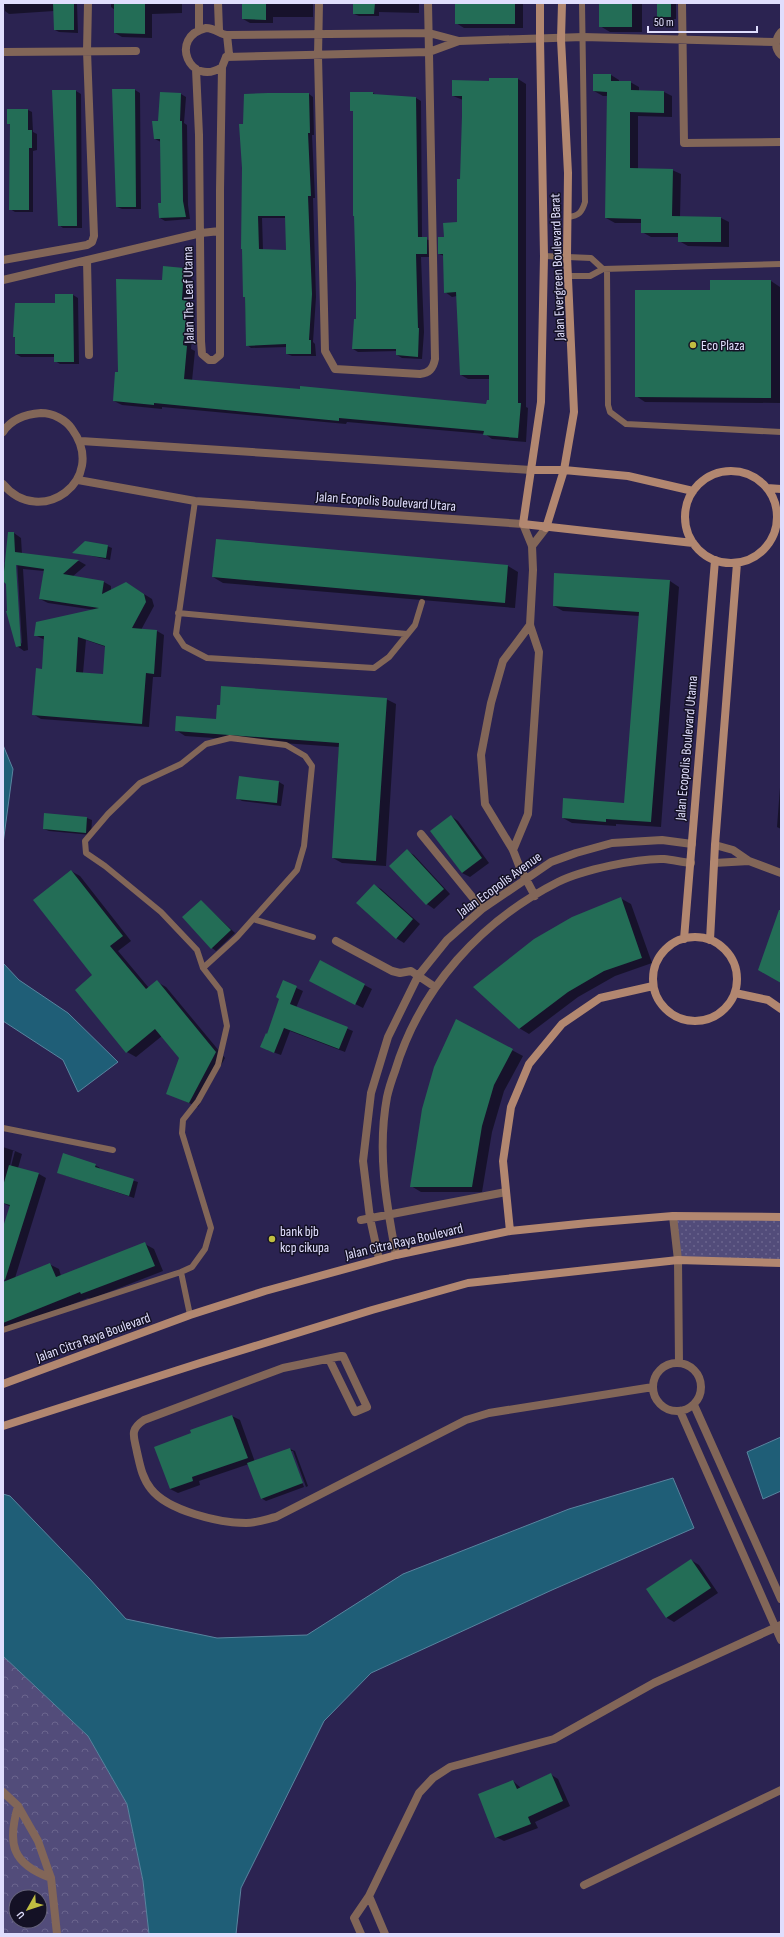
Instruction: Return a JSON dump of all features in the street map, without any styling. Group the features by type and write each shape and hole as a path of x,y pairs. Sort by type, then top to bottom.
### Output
{"street":[{"path":"3,260 87,245 92,242 94,236 87,51 88,3"},
{"path":"199,3 199,29"},
{"path":"218,3 219,30"},
{"path":"319,3 318,56 325,351 331,366 335,369 420,374 427,373 433,367 435,359 428,3"},
{"name":"Jalan Evergreen Boulevard Barat","path":"523,524 541,402 544,256 540,3"},
{"name":"Jalan Evergreen Boulevard Barat","path":"546,528 564,470 574,412 567,256 568,173 561,39 562,3"},
{"path":"682,3 684,143 781,142"},
{"path":"227,35 229,54 222,66 210,72 196,69 190,63 185,48 187,40 192,33 199,29 206,28 219,30 224,35 429,33 459,41 561,39 583,37 775,42"},
{"path":"781,32 775,42 776,48 781,55"},
{"path":"226,57 260,55 318,56 429,52 459,41"},
{"path":"3,52 136,52"},
{"name":"Jalan The Leaf Utama","path":"196,69 201,233 202,354 209,360 214,360 220,355 222,66"},
{"path":"3,280 201,233 220,232"},
{"path":"87,260 89,355"},
{"path":"3,432 8,425 27,414 49,413 68,423 81,441 84,461 78,480 63,496 42,502 21,498 3,484"},
{"path":"81,441 531,470 564,470 628,476 693,491"},
{"path":"729,471 743,472 756,478 767,488 774,500 777,514 776,527 772,539 757,555 737,563 715,560 699,550 693,543 687,530 685,517 687,503 693,491 703,480 729,471"},
{"name":"Jalan Ecopolis Boulevard Utara","path":"78,480 195,501 523,524 546,528 693,543"},
{"path":"767,488 781,489"},
{"path":"513,850 528,814 539,652 530,625 533,570 532,546 523,524"},
{"path":"532,546 546,528"},
{"path":"772,539 781,541"},
{"name":"Jalan Ecopolis Boulevard Utama","path":"684,939 715,560"},
{"path":"710,940 715,844 737,563"},
{"path":"530,625 503,661 490,703 480,755 485,804 513,850 535,896"},
{"path":"422,834 482,909"},
{"name":"Jalan Ecopolis Avenue","path":"379,1259 370,1218 363,1161 371,1093 388,1037 418,976 447,940 482,909 551,862 612,843 662,840 692,844"},
{"path":"715,844 733,850 749,862 781,873"},
{"name":"Jalan Ecopolis Avenue","path":"396,1255 388,1215 382,1156 387,1096 404,1043 428,997 435,987 465,950 508,912 559,881 619,864 663,859 691,863"},
{"path":"714,863 749,862"},
{"path":"691,937 705,938 718,944 728,953 735,965 737,979 735,993 728,1005 718,1015 705,1020 691,1022 678,1018 666,1011 657,999 653,986 653,972 657,959 666,948 678,940 684,939 691,937"},
{"path":"336,941 392,970 400,973 411,972 435,987"},
{"path":"510,1231 503,1161 511,1107 529,1064 562,1024 600,998 653,986"},
{"path":"735,993 768,1000 781,1009"},
{"path":"361,1220 506,1192"},
{"path":"672,1216 678,1260 679,1363"},
{"name":"Jalan Citra Raya Boulevard","path":"3,1384 190,1315 265,1291 396,1255 510,1231 672,1216 781,1217"},
{"path":"3,1426 372,1310 468,1283 678,1260 781,1263"},
{"path":"330,1359 355,1412 367,1407 344,1357 330,1359 283,1368 144,1420 136,1426 133,1433 141,1472 151,1490 173,1506 205,1518 248,1523 276,1517 466,1420 489,1413 653,1387"},
{"path":"679,1363 693,1369 698,1375 701,1390 694,1404 680,1411 672,1411 664,1408 654,1395 653,1387 654,1379 658,1372 671,1364 679,1363"},
{"path":"694,1404 781,1599"},
{"path":"680,1411 778,1626 781,1640"},
{"path":"361,1934 354,1918 369,1896 419,1794 433,1778 450,1767 554,1739 654,1683 778,1626"},
{"path":"584,1885 781,1790"},
{"path":"3,1792 18,1806 38,1841 51,1878 57,1934"},
{"path":"18,1806 12,1825 13,1846 28,1866 36,1873 51,1878"},
{"path":"369,1896 384,1934"}],"lane":[{"path":"568,217 576,216 583,210 585,202 582,3"},
{"path":"544,256 590,258 605,270"},
{"path":"569,276 590,276 605,270 781,264"},
{"path":"605,270 608,405 610,412 626,424 781,432"},
{"path":"195,501 176,634 184,646 207,658 374,668 389,657 415,625 422,602"},
{"path":"178,613 407,634"},
{"path":"3,1330 181,1272 192,1267 205,1249 211,1228 182,1133 183,1120 198,1101 218,1065 227,1026 220,990 203,968 197,950 161,912 105,866 86,853 85,841 108,814 140,783 181,764 206,744 230,738 286,745 305,756 312,766 304,846 297,870 237,937 203,968"},
{"path":"253,919 313,937"},
{"path":"3,1128 113,1150"},
{"path":"181,1272 190,1315"}],"green space":[{"path":"672,1215 781,1217 781,1263 679,1259"},
{"path":"3,1656 88,1736 127,1804 143,1881 149,1934 3,1934"}],"water":[{"path":"3,745 13,769 3,844"},
{"path":"3,963 19,980 68,1013 118,1062 78,1092 63,1060 3,1021"},
{"path":"781,1437 781,1491 763,1499 747,1452"},
{"path":"673,1478 694,1528 552,1590 371,1673 324,1721 241,1888 236,1934 149,1934 143,1881 127,1804 88,1736 3,1656 3,1494 10,1496 89,1578 126,1619 217,1638 307,1635 403,1574 569,1509"}],"building":[{"path":"53,3 74,3 74,30 54,30"},
{"path":"114,3 145,3 145,34 114,33"},
{"path":"242,3 266,3 266,20 242,19"},
{"path":"353,3 375,3 374,14 353,14"},
{"path":"455,3 515,3 515,24 455,24"},
{"path":"599,3 632,3 632,27 599,27"},
{"path":"657,3 671,3 671,17 657,17"},
{"path":"593,74 611,74 611,81 631,81 631,90 664,91 664,113 630,112 630,168 673,169 672,216 721,217 721,242 678,242 678,233 641,233 641,219 605,218 607,92 593,91"},
{"path":"489,78 518,78 518,403 521,403 518,438 483,435 484,431 339,418 339,421 154,403 154,405 113,401 115,372 118,372 116,279 162,280 163,266 184,268 182,300 188,301 183,345 187,346 184,379 300,389 300,386 486,404 487,400 489,400 489,375 460,375 456,292 444,293 443,254 438,254 438,237 444,237 443,223 457,222 457,179 460,179 462,96 452,96 452,80 489,81"},
{"path":"112,89 135,89 136,207 116,207"},
{"path":"52,90 76,90 77,226 58,226"},
{"path":"160,92 181,93 180,121 182,121 183,201 186,217 159,218 158,203 161,203 160,139 154,139 152,121 158,121"},
{"path":"350,92 373,92 373,94 416,97 418,237 427,237 427,254 416,254 419,328 418,357 396,355 396,349 352,349 354,319 356,319 356,284 353,216 353,111 350,111"},
{"path":"309,93 310,133 308,133 311,196 308,196 312,294 309,340 311,340 311,354 286,354 286,344 246,346 245,297 243,297 241,249 242,168 239,124 243,124 244,94","holes":["258,216 285,216 286,250 259,249"]},
{"path":"7,109 28,109 28,130 32,130 32,148 29,148 29,210 9,210 10,124 7,124"},
{"path":"710,280 771,280 771,398 635,397 635,290 710,290"},
{"path":"55,294 73,294 74,362 54,362 54,354 15,354 15,337 13,337 15,303 55,303"},
{"path":"8,532 14,532 15,552 79,560 63,574 104,581 102,594 126,582 144,594 146,602 132,628 157,630 154,674 146,673 142,724 32,715 36,668 42,669 44,636 34,636 36,622 99,608 39,599 44,569 16,565 21,646 16,647 6,611 6,584 3,581","holes":["78,637 105,646 103,674 76,672"]},
{"path":"216,539 508,565 505,603 212,577"},
{"path":"85,541 108,545 106,558 72,553"},
{"path":"554,573 670,580 651,822 606,819 606,822 562,818 563,798 624,803 639,612 553,606"},
{"path":"221,686 387,698 376,861 332,858 339,743 175,731 176,716 216,719 217,705 220,705"},
{"path":"239,776 279,781 277,803 236,799"},
{"path":"44,813 87,817 86,833 43,829"},
{"path":"451,815 482,858 462,873 430,831"},
{"path":"407,849 444,889 426,905 389,866"},
{"path":"71,870 123,936 110,946 146,989 157,980 216,1052 189,1103 166,1094 179,1058 155,1029 126,1053 75,990 92,975 33,900"},
{"path":"374,884 413,919 396,939 356,903"},
{"path":"621,897 642,958 604,971 568,992 519,1029 473,987 534,939 572,917"},
{"path":"201,900 231,930 211,949 182,917"},
{"path":"779,910 781,910 781,983 758,970"},
{"path":"320,960 365,984 355,1005 309,981"},
{"path":"283,980 297,986 290,1004 348,1027 339,1049 284,1028 274,1053 260,1047 266,1033 267,1034 279,999 276,997"},
{"path":"456,1019 513,1049 494,1085 482,1126 472,1187 410,1187 422,1109 434,1067"},
{"path":"63,1153 96,1164 95,1167 134,1179 129,1196 57,1173"},
{"path":"9,1165 39,1173 5,1280 3,1279 3,1227 10,1205 3,1203 3,1186"},
{"path":"145,1242 155,1266 81,1294 80,1292 3,1323 3,1282 50,1263 56,1277"},
{"path":"232,1415 248,1458 192,1477 193,1481 170,1489 154,1447 191,1433 190,1430"},
{"path":"290,1448 303,1483 261,1499 247,1463"},
{"path":"691,1559 711,1588 666,1618 646,1589"},
{"path":"551,1773 563,1801 528,1817 531,1824 495,1838 478,1794 513,1780 517,1789"}],"place":[{"name":"Eco Plaza","path":"693,345"},
{"name":"bank bjb kcp cikupa","path":"272,1239"}]}
